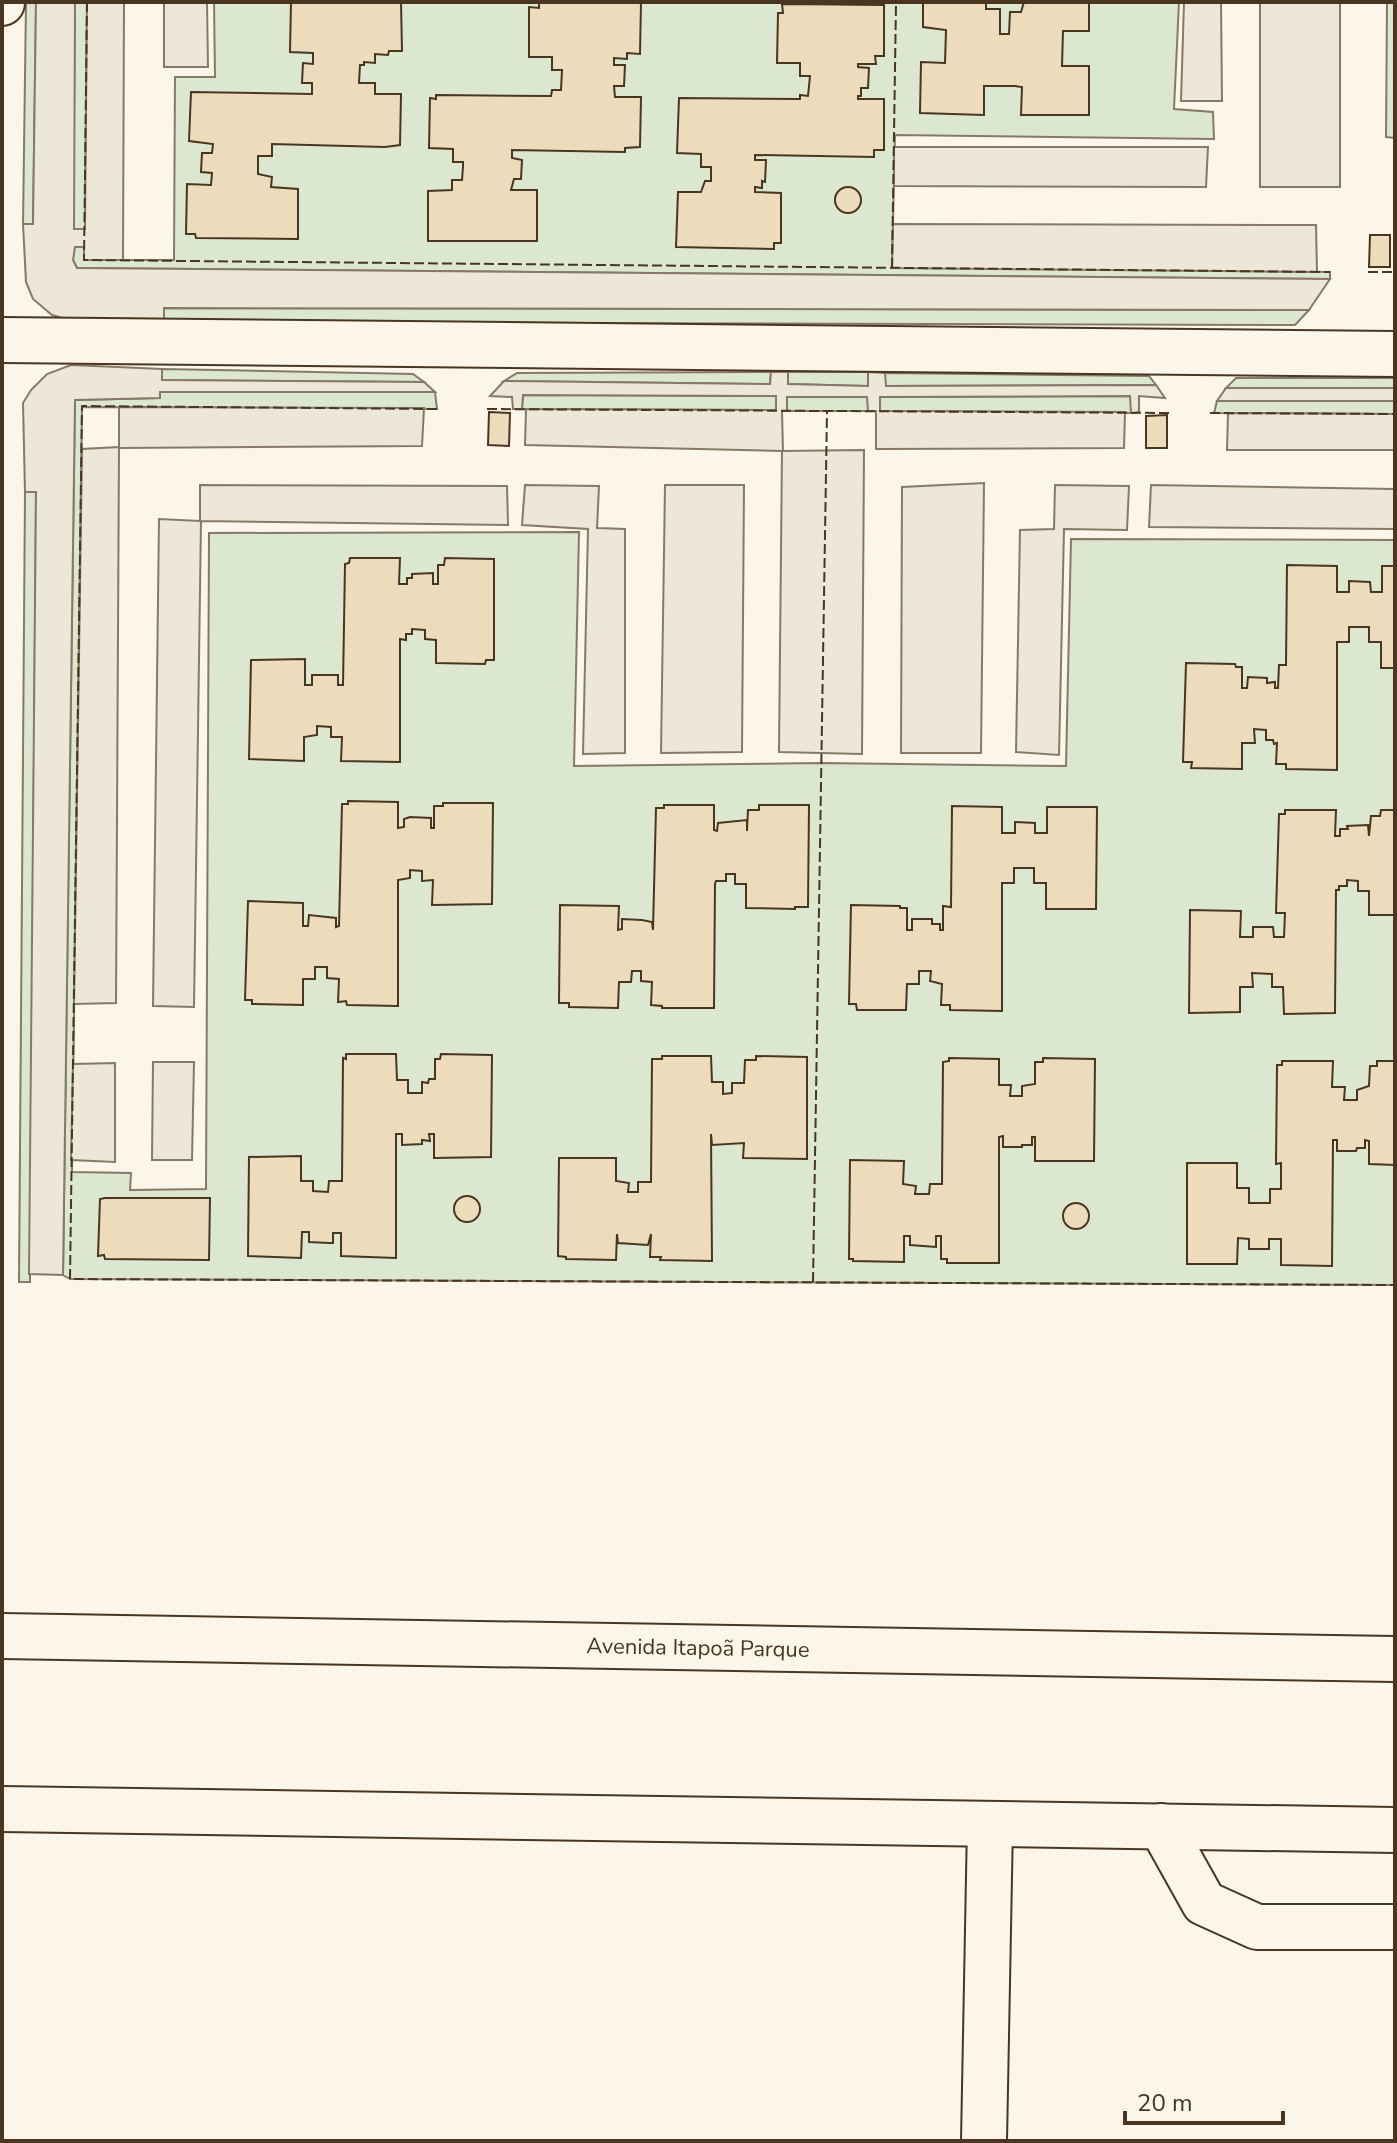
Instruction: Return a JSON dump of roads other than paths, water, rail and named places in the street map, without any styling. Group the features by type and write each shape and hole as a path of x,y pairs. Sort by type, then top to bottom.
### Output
{"street":[{"path":"2,340 1395,354"},
{"name":"Avenida Itapoã Parque","path":"2,1636 1395,1659"},
{"path":"2,1809 1395,1830"},
{"path":"984,2141 990,1824"},
{"path":"1161,1826 1204,1903 1257,1927 1395,1927"}]}
